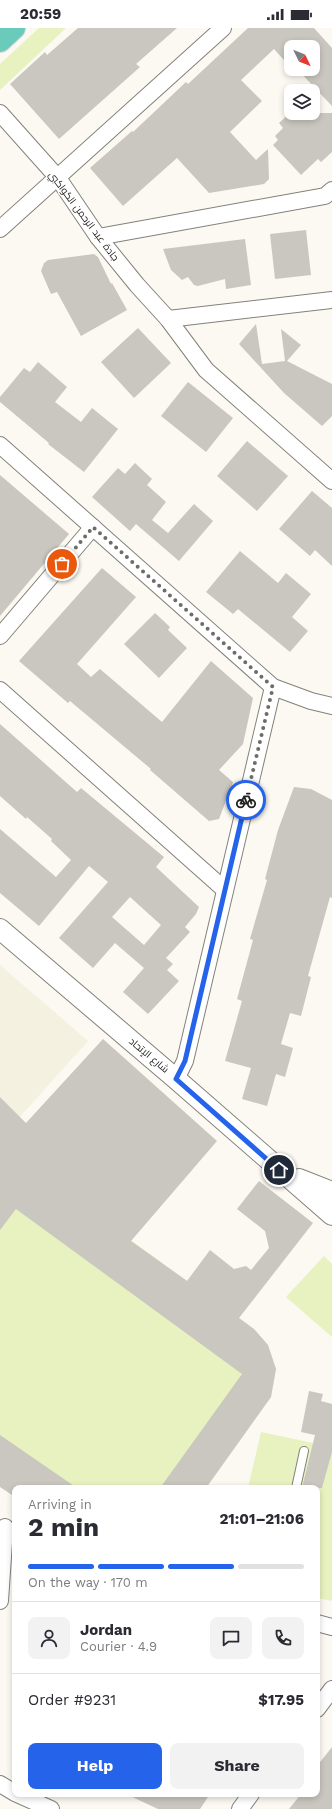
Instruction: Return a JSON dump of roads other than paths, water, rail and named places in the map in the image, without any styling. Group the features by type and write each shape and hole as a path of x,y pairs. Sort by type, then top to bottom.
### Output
{"main road":[{"path":"0,41 14,28"}],"street":[{"path":"0,229 223,28"},
{"name":"جادة عبد الرحمن الكواكبي","path":"0,113 58,178 98,237 137,285 168,319 206,370 332,481"},
{"path":"98,237 325,196 332,190"},
{"path":"168,319 332,300"},
{"path":"0,445 273,687 311,701 332,706"},
{"path":"0,636 93,527"},
{"path":"176,1079 185,1061 273,687"},
{"path":"0,690 225,890"},
{"name":"شارع الإتحاد","path":"0,929 176,1079 332,1215"},
{"path":"279,1170 332,1192"},
{"path":"0,1601 7,1527"},
{"path":"320,1624 332,1627"},
{"path":"320,1705 332,1689"},
{"path":"0,1784 12,1792"},
{"path":"23,1797 51,1809"},
{"path":"240,1809 249,1797"}],"lane":[{"path":"297,1485 304,1451"}]}
